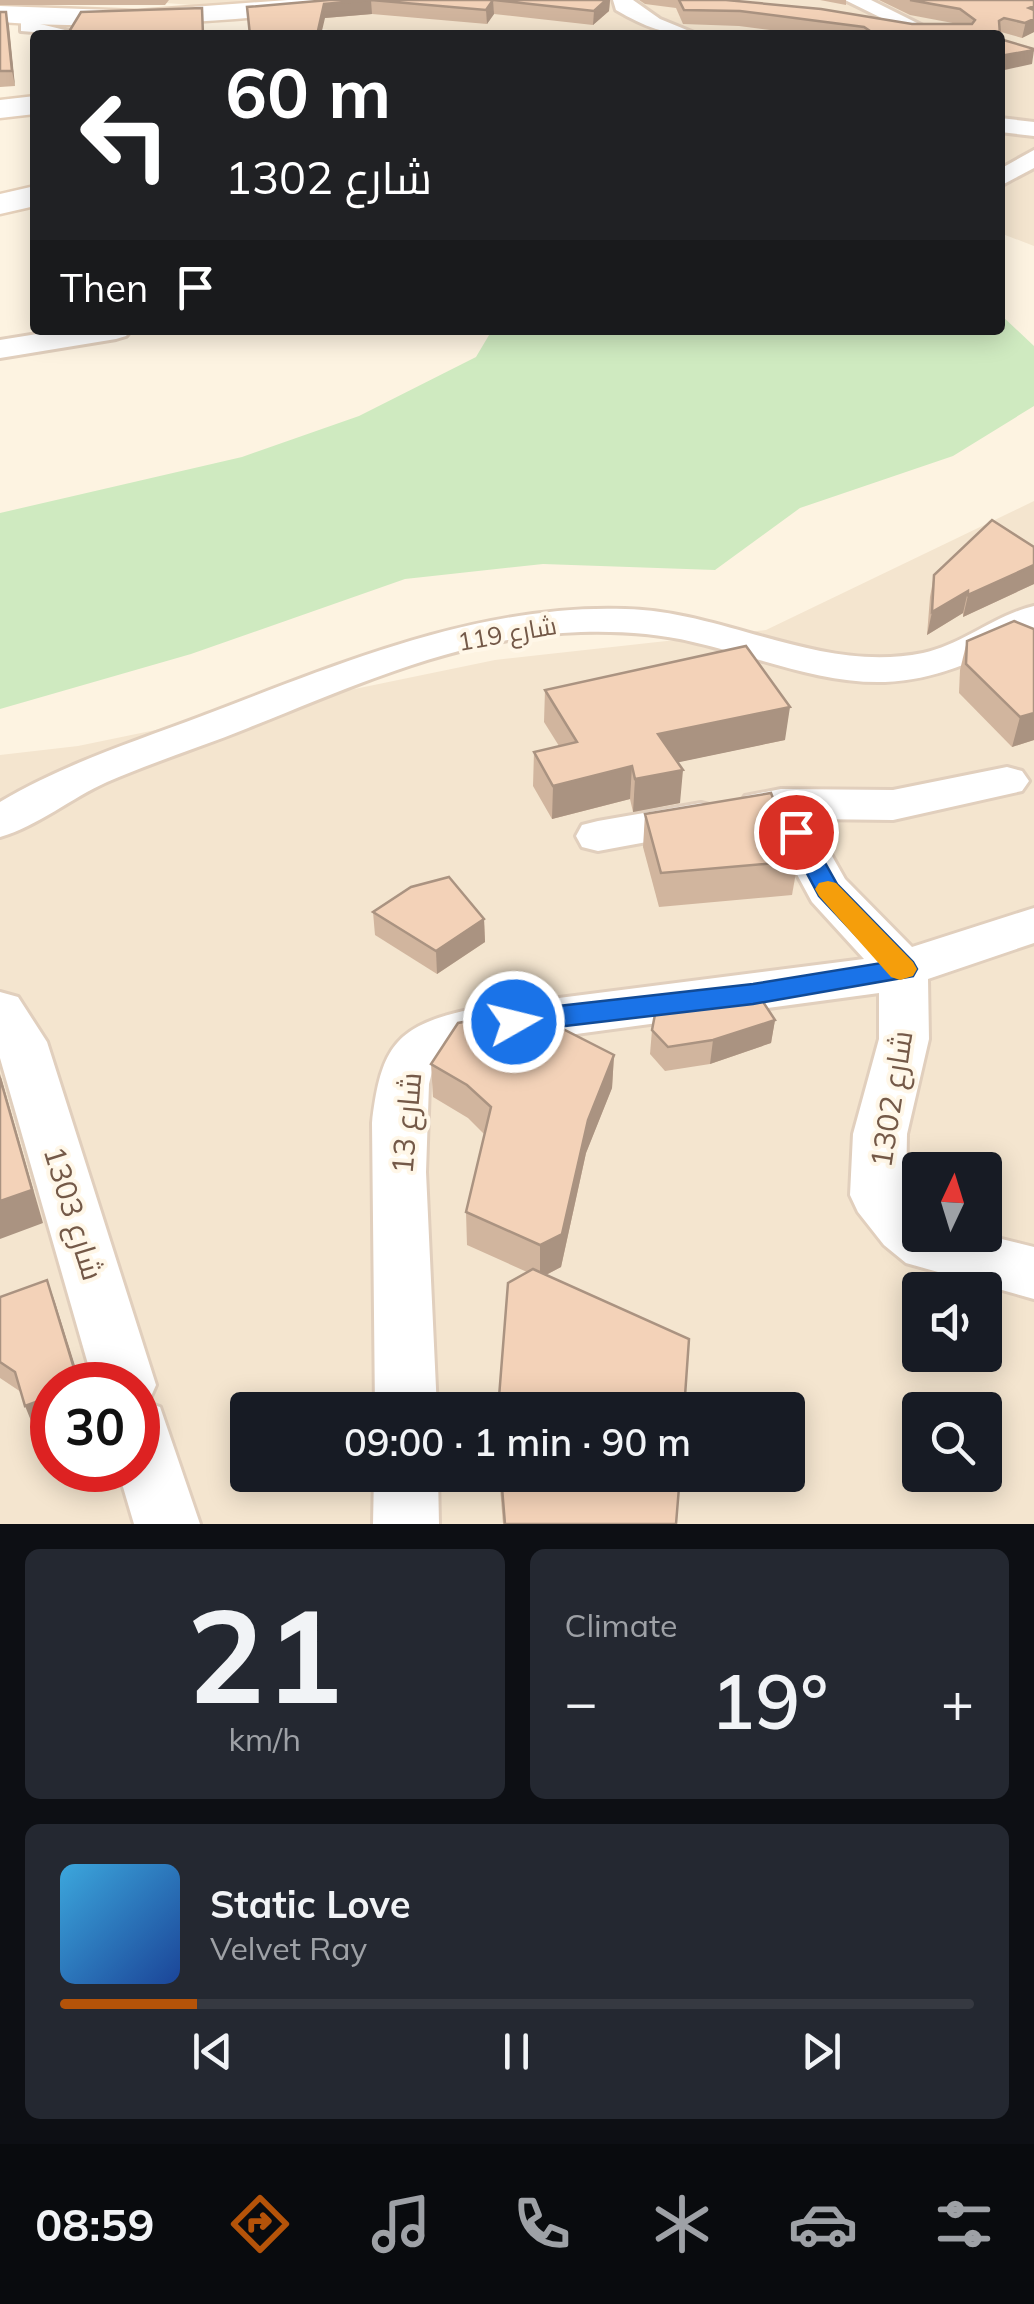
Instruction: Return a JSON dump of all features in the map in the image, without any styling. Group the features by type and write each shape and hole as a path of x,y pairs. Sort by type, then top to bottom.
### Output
{"street":[{"path":"0,33 33,23 368,0"},
{"path":"623,0 623,6 642,18 675,30"},
{"path":"847,7 931,30"},
{"path":"0,14 50,30"},
{"path":"0,108 30,105"},
{"path":"1005,126 1034,129"},
{"path":"1005,176 1034,157"},
{"path":"0,204 30,197"},
{"path":"0,349 85,335"},
{"name":"شارع 119","path":"0,822 70,782 126,760 367,669 483,633 534,625 628,620 669,625 838,668 892,670 928,665 1034,617"},
{"path":"598,836 781,804 893,805 1007,780"},
{"path":"781,804 828,890 904,969"},
{"name":"شارع 13","path":"406,1392 400,1131 409,1061 428,1043 464,1031 514,1022 753,994 904,969 1034,925"},
{"name":"شارع 1302","path":"904,969 904,1039 880,1134 878,1194 904,1227 926,1244 1034,1274"},
{"name":"شارع 1303","path":"11,1026 118,1362"},
{"path":"156,1492 166,1524"},
{"path":"406,1492 406,1524"}],"shaded area":[{"path":"129,0 1034,0 1034,246 1005,235 1005,30 328,30 191,5"},
{"path":"1034,501 1034,1524 0,1524 0,755 78,746 495,660 766,630"}],"green space":[{"path":"1005,319 1034,346 1034,406 953,456 800,508 715,570 543,564 405,579 191,654 0,709 0,513 242,457 359,416 476,357 489,335 1005,335"}],"building":[{"path":"371,0 324,4 318,30 249,30 247,7"},
{"path":"371,0 493,0 486,10"},
{"path":"494,0 606,0 594,11"},
{"path":"679,0 726,0 821,9 912,24 972,24 975,20 960,9 910,0 1034,0 1034,6 1029,8 1034,10 1034,19 1025,23 1004,18 999,21 1000,30 868,30 740,11 684,10"},
{"path":"202,8 203,30 70,30 81,12"},
{"path":"0,12 6,12 12,71 0,71"},
{"path":"1005,40 1034,49 1005,55"},
{"path":"992,520 1034,547 1034,565 968,595 968,591 932,612 934,575"},
{"path":"1014,621 1034,629 1034,713 1020,717 966,664 967,641"},
{"path":"746,646 790,707 658,734 683,770 635,779 632,766 553,786 534,752 577,742 545,690"},
{"path":"771,793 798,861 661,873 645,814"},
{"path":"449,877 484,919 436,951 373,912 411,887"},
{"path":"756,991 775,1020 713,1040 668,1047 652,1030 657,1004"},
{"path":"518,1012 551,1023 614,1055 588,1120 562,1234 540,1245 466,1212 491,1107 467,1085 431,1064 458,1023"},
{"path":"0,1078 32,1190 0,1201"},
{"path":"533,1269 689,1339 685,1392 499,1392 508,1283"},
{"path":"47,1280 72,1362 30,1362 30,1404 25,1406 15,1372 0,1362 0,1297"},
{"path":"502,1492 679,1492 676,1524 505,1524"}],"slow traffic":[{"path":"828,889 904,969 900,970"}],"route":[{"path":"514,1022 753,994 904,969 828,890 796,832"}]}
